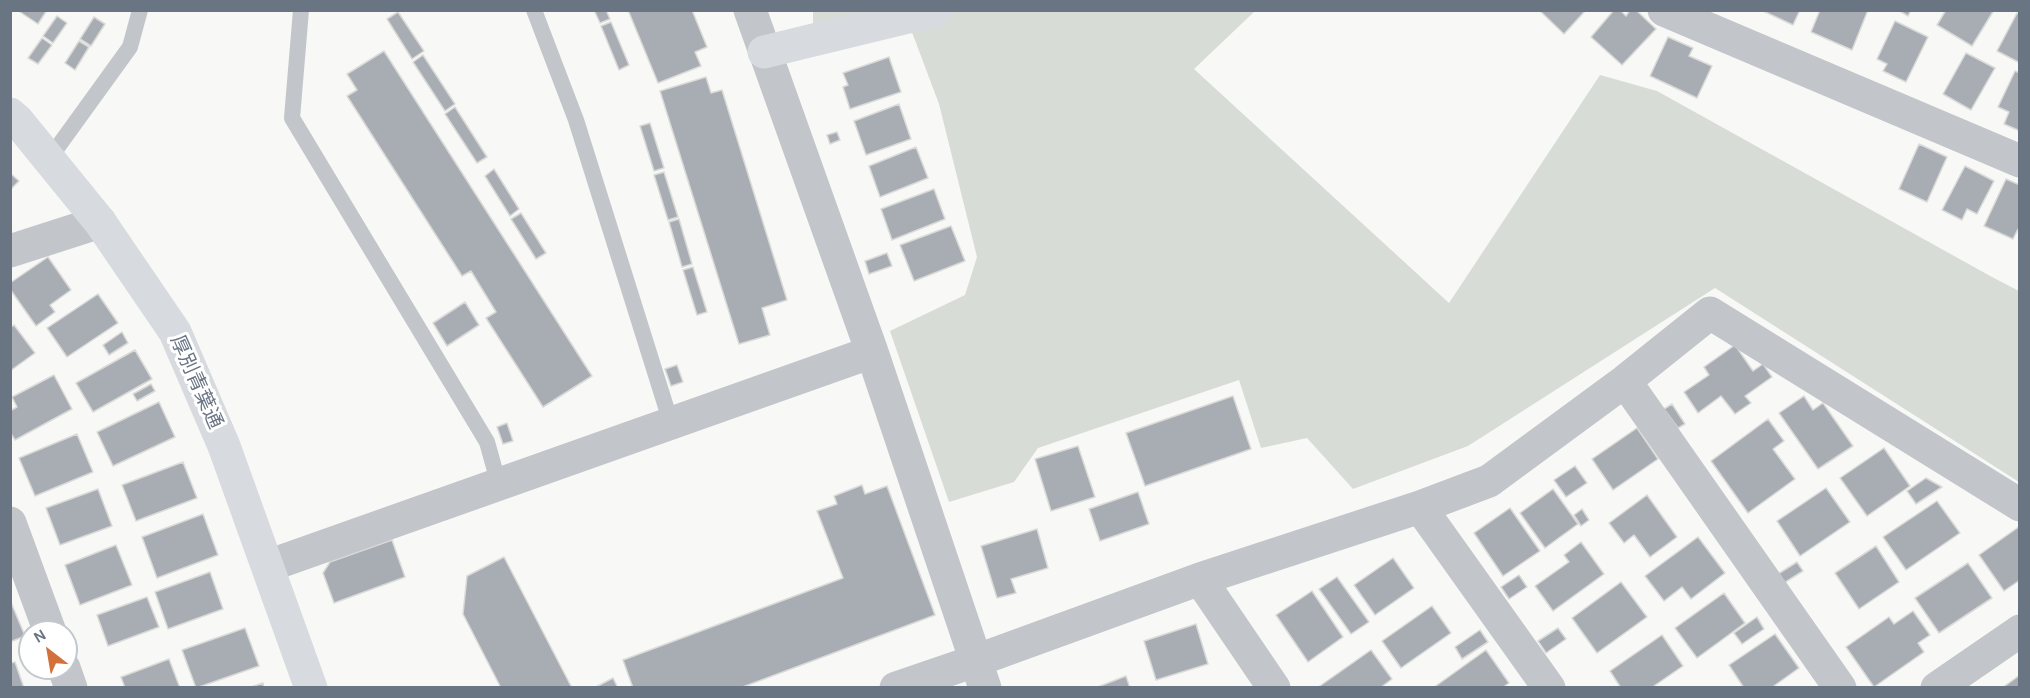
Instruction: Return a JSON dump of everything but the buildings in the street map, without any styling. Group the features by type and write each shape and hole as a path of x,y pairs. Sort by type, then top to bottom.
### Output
{"street":[{"path":"750,10 872,352 980,674"},
{"path":"764,52 937,10"},
{"path":"1664,10 2019,161"},
{"name":"厚別青葉通","path":"10,114 100,222 175,332 224,446 311,687"},
{"path":"10,251 100,222"},
{"path":"896,687 980,674 1200,579 1420,507 1489,481 1625,381 1710,313 2019,504"},
{"path":"268,566 872,352"},
{"path":"1625,381 1840,687"},
{"path":"1420,507 1549,687"},
{"path":"10,522 46,620"},
{"path":"1200,579 1274,687"},
{"path":"1937,687 2019,631"}],"lane":[{"path":"49,159 130,47 140,10"},
{"path":"301,10 292,118 487,442 499,485"},
{"path":"534,10 576,120 672,423"}],"shaded area":[{"path":"813,11 872,11 813,25"},
{"path":"904,11 1255,11 1194,69 1449,303 1600,75 1657,91 2019,291 2019,482 1715,288 1468,446 1353,489 1307,438 1261,448 1239,380 1038,448 1014,482 949,502 890,331 965,295 977,257 939,104"}]}
